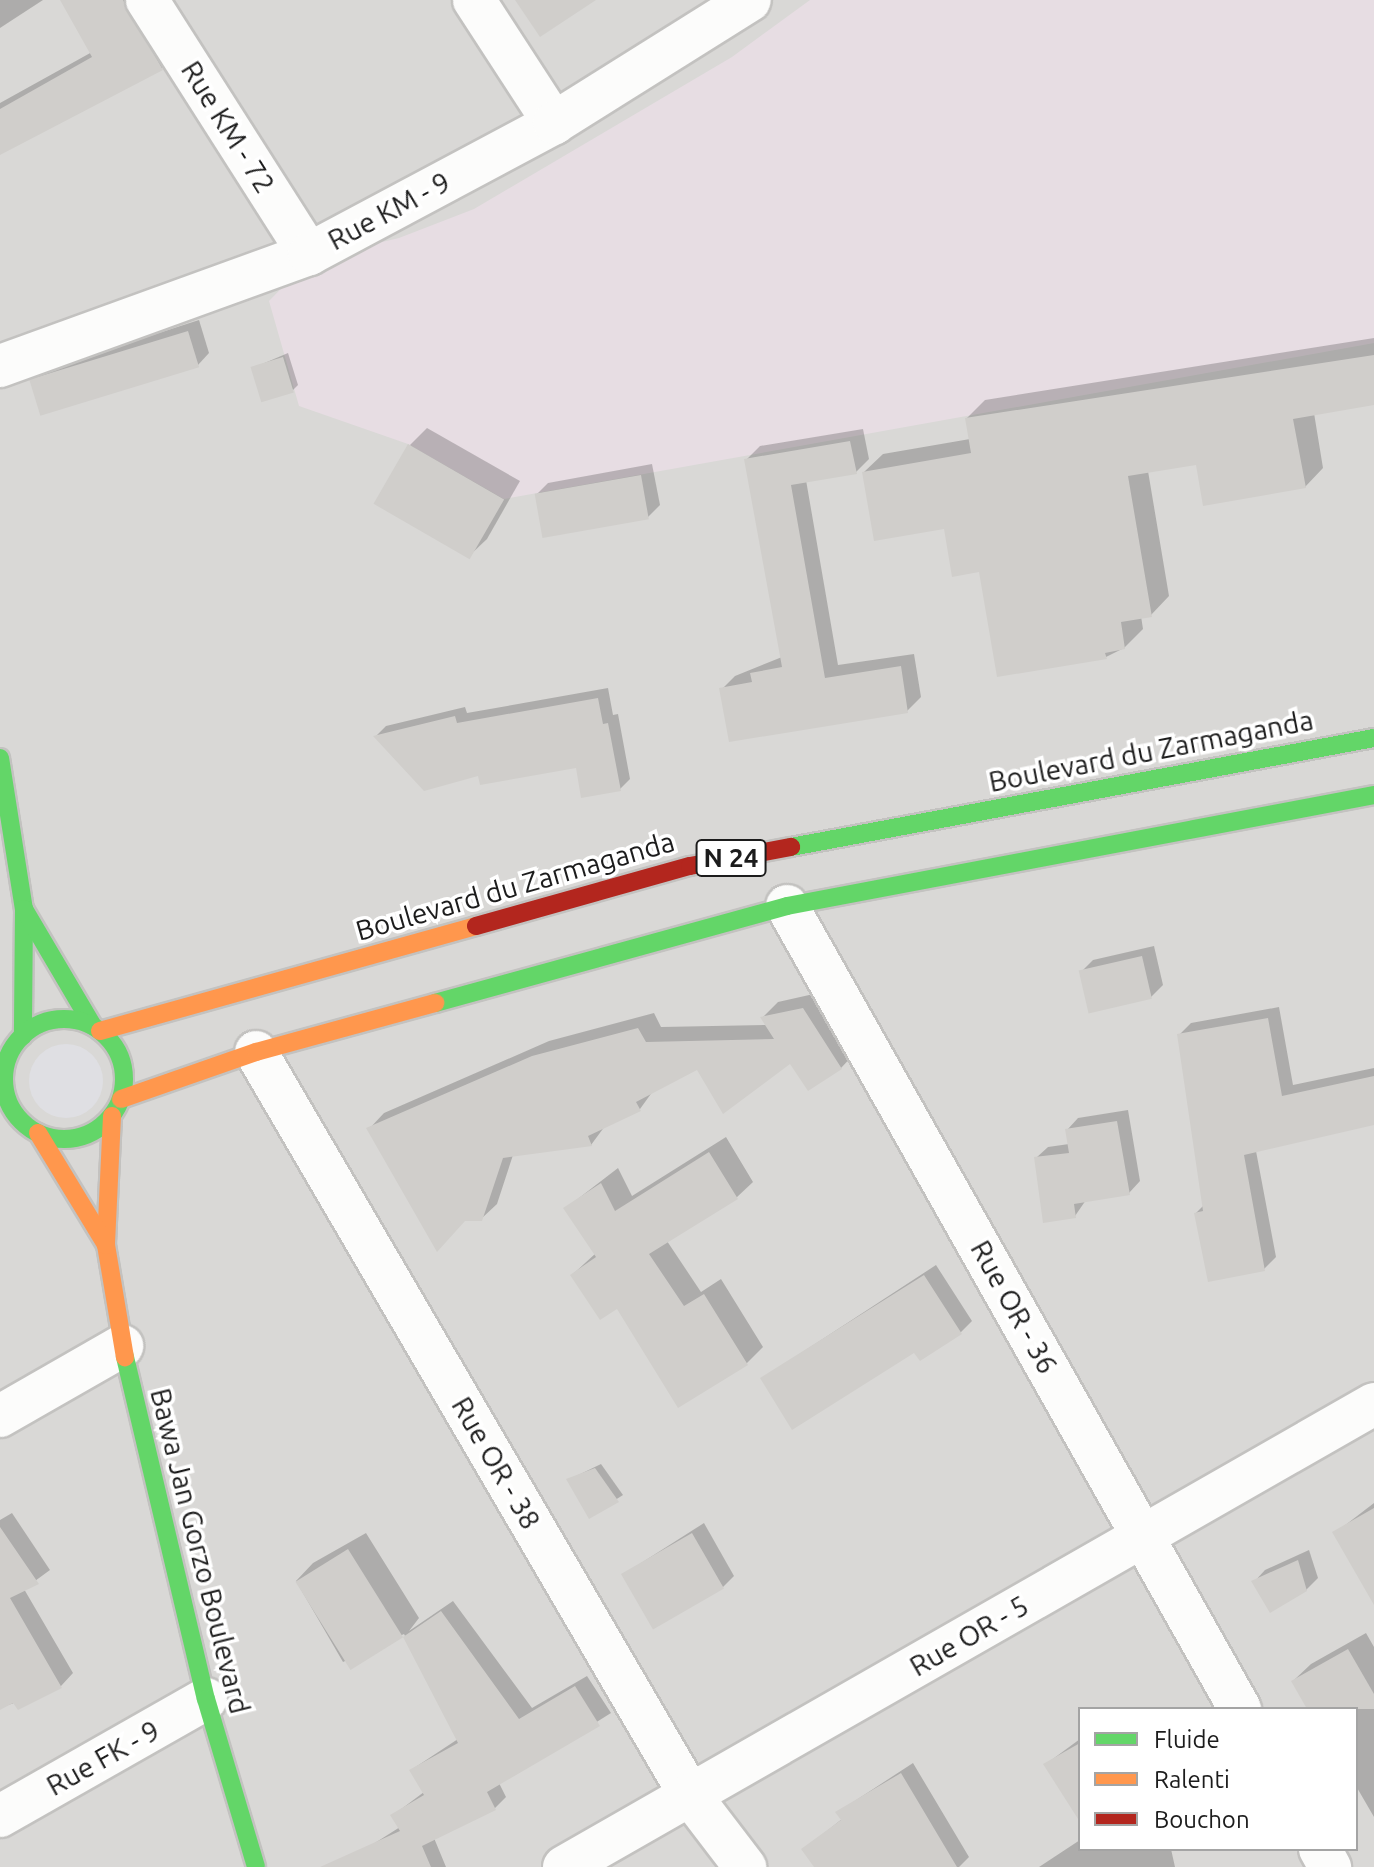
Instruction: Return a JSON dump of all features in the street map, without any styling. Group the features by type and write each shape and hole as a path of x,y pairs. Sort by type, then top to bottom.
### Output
{"main road":[{"name":"Boulevard du Zarmaganda","path":"97,1029 690,866 1374,738"},
{"path":"0,758 24,909 23,1036"},
{"name":"N 24","path":"121,1099 256,1052 787,906 1374,795"},
{"path":"0,1134 31,1128 70,1139 85,1136 112,1116 121,1099 122,1061 97,1029 24,909"},
{"path":"31,1128 7,1095 4,1062 23,1036 64,1019 97,1029"},
{"name":"Bawa Jan Gorzo Boulevard","path":"112,1116 106,1245 122,1346 206,1699 256,1867"},
{"name":"Bawa Jan Gorzo Boulevard","path":"31,1128 106,1245"}],"street":[{"name":"Rue KM - 72","path":"147,0 309,254"},
{"path":"474,0 554,123"},
{"name":"Rue KM - 9","path":"0,366 309,254 554,123 750,0"},
{"name":"Rue OR - 36","path":"787,906 1239,1707"},
{"name":"Rue OR - 38","path":"256,1052 690,1795 745,1867"},
{"path":"0,1416 122,1346"},
{"name":"Rue OR - 5","path":"564,1867 1374,1404"},
{"name":"Rue FK - 9","path":"0,1816 206,1699"}],"shaded area":[{"path":"0,0 1374,0 1374,1867 0,1867"},
{"path":"810,0 1374,0 1374,343 504,499 408,444 299,406 269,301 310,259 399,238 474,209 732,57"},
{"path":"66,1044 80,1047 92,1055 100,1067 103,1081 100,1095 92,1107 80,1115 66,1118 52,1115 40,1107 32,1095 29,1081 32,1067 40,1055 52,1047"}],"building":[{"path":"60,0 123,0 163,70 0,155 0,109 92,57"},
{"path":"515,0 596,0 540,37"},
{"path":"188,331 199,367 40,416 29,380"},
{"path":"1374,355 1374,405 1293,419 1306,488 1203,506 1196,465 1128,476 1152,617 1121,622 1125,649 1105,653 1107,659 997,677 979,572 952,577 944,529 874,541 862,472 971,453 965,418"},
{"path":"283,357 294,392 261,402 250,367"},
{"path":"850,441 857,474 791,485 825,678 901,666 908,713 729,742 719,688 752,682 750,673 782,667 744,459"},
{"path":"408,444 504,500 470,559 374,504"},
{"path":"641,475 649,519 542,538 535,494"},
{"path":"598,698 603,724 608,723 621,791 581,798 576,768 480,785 478,776 424,791 373,736 455,716 457,723"},
{"path":"1142,956 1152,999 1089,1013 1079,971"},
{"path":"803,1008 842,1069 808,1091 790,1064 723,1114 697,1070 636,1102 641,1111 588,1136 592,1146 503,1158 482,1221 465,1221 437,1252 366,1128 532,1056 638,1028 646,1042 774,1039 760,1017"},
{"path":"1268,1018 1282,1096 1374,1076 1374,1125 1244,1155 1265,1271 1208,1282 1194,1213 1203,1211 1177,1034"},
{"path":"1117,1121 1130,1195 1074,1204 1076,1218 1043,1223 1034,1157 1069,1153 1065,1129"},
{"path":"709,1152 738,1199 649,1254 684,1306 704,1294 748,1365 678,1408 617,1309 600,1320 570,1275 596,1257 563,1208 601,1183 615,1211"},
{"path":"924,1275 962,1334 920,1361 914,1353 792,1430 760,1378"},
{"path":"595,1468 619,1502 589,1519 566,1479"},
{"path":"1374,1508 1374,1605 1332,1532"},
{"path":"0,1527 39,1584 10,1598 62,1688 18,1710 13,1703 0,1710"},
{"path":"692,1533 724,1588 653,1629 621,1574"},
{"path":"348,1549 403,1637 351,1670 295,1582"},
{"path":"1298,1560 1307,1591 1270,1613 1251,1581"},
{"path":"441,1611 519,1719 575,1686 600,1726 487,1792 496,1810 422,1846 431,1867 320,1867 400,1831 390,1815 424,1795 409,1770 458,1743 403,1637"},
{"path":"1348,1649 1374,1694 1374,1709 1306,1707 1291,1681"},
{"path":"1078,1744 1078,1819 1043,1764"},
{"path":"901,1773 957,1867 814,1867 801,1849 841,1820 835,1812"}],"traffic: fast":[{"path":"791,847 1374,738"},
{"path":"0,758 24,909 23,1036"},
{"path":"435,1003 787,906 1374,795"},
{"path":"24,909 93,1026"},
{"path":"64,1019 87,1024 106,1037 119,1056 124,1079 119,1102 106,1121 87,1134 64,1139 41,1134 22,1121 9,1102 4,1079 9,1056 22,1037 41,1024 64,1019"},
{"path":"125,1357 206,1699 256,1867"}],"traffic: slow":[{"path":"100,1031 476,926"},
{"path":"121,1099 256,1052 435,1003"},
{"path":"112,1116 106,1245 125,1357"},
{"path":"38,1133 106,1245"}],"traffic: jam":[{"path":"476,926 690,866 791,847"}]}
